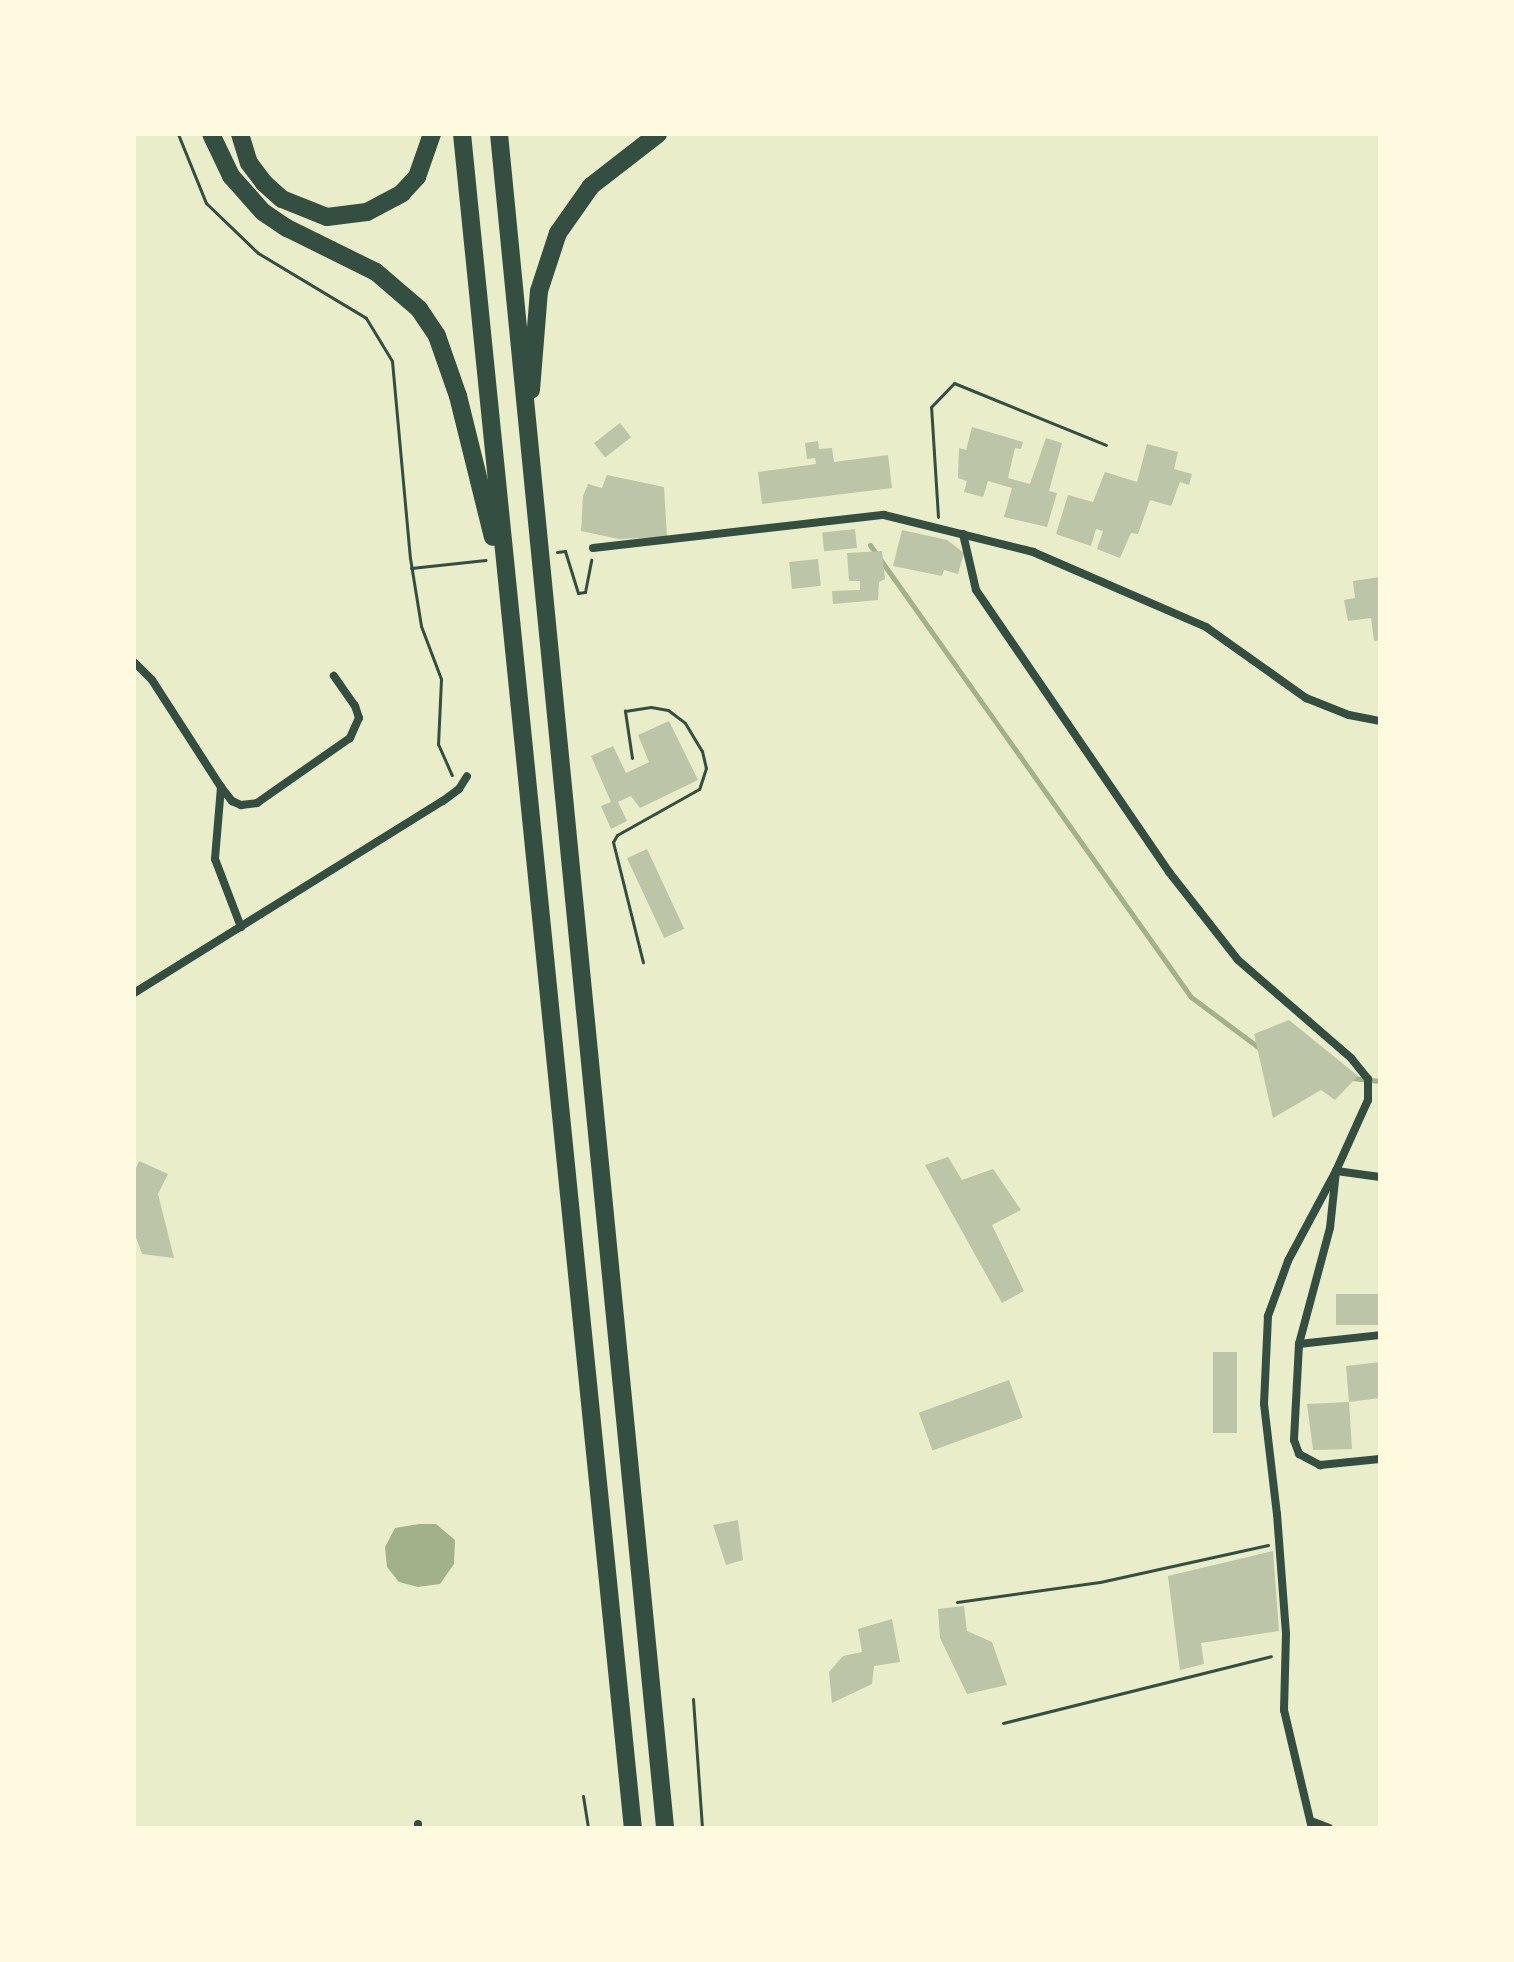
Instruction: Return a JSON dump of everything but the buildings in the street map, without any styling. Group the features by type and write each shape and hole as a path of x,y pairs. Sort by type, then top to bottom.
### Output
{"highway":[{"path":"211,134 231,176 263,212 387,280 419,309 437,336 458,396 509,601"},
{"path":"240,134 249,163 264,183 282,199 327,217 367,212 402,193 417,177 432,134"},
{"path":"462,134 633,1828"},
{"path":"499,134 665,1828"},
{"path":"527,444 537,302 551,248 567,217 591,186 658,134"}],"street":[{"path":"593,548 884,515 1033,552 1206,627 1306,698 1349,715 1380,721"},
{"path":"963,534 976,590 1169,872 1238,960 1351,1058 1368,1079 1368,1100 1336,1171 1288,1261 1268,1316 1264,1404 1279,1542 1285,1652 1284,1710 1312,1824 1329,1828"},
{"path":"134,662 152,680 221,787 232,801 241,805 257,803 350,738 359,718 355,706 334,676"},
{"path":"134,993 459,789 467,776"},
{"path":"221,787 215,859 241,927"},
{"path":"1336,1171 1380,1177"},
{"path":"1336,1171 1330,1228 1299,1344 1294,1440 1299,1454 1320,1465 1380,1459"},
{"path":"1299,1344 1380,1335"}],"path":[{"path":"178,134 206,203 258,253 366,318 392,361 411,568 421,626 441,679 438,744 459,789"},
{"path":"939,529 931,407 954,383 1106,445"},
{"path":"632,758 625,711 651,707 668,710 685,723 702,751 706,768 699,789 617,835 613,842 643,962"},
{"path":"957,1602 1100,1582 1279,1542"},
{"path":"1003,1723 1285,1652"},
{"path":"693,1699 702,1828"},
{"path":"583,1796 588,1828"}],"shaded area":[{"path":"436,1524 455,1540 454,1564 440,1584 418,1587 399,1582 387,1567 385,1547 395,1528"}],"waterway":[{"path":"870,545 1191,997 1262,1050"},
{"path":"1352,1078 1380,1081"}]}
